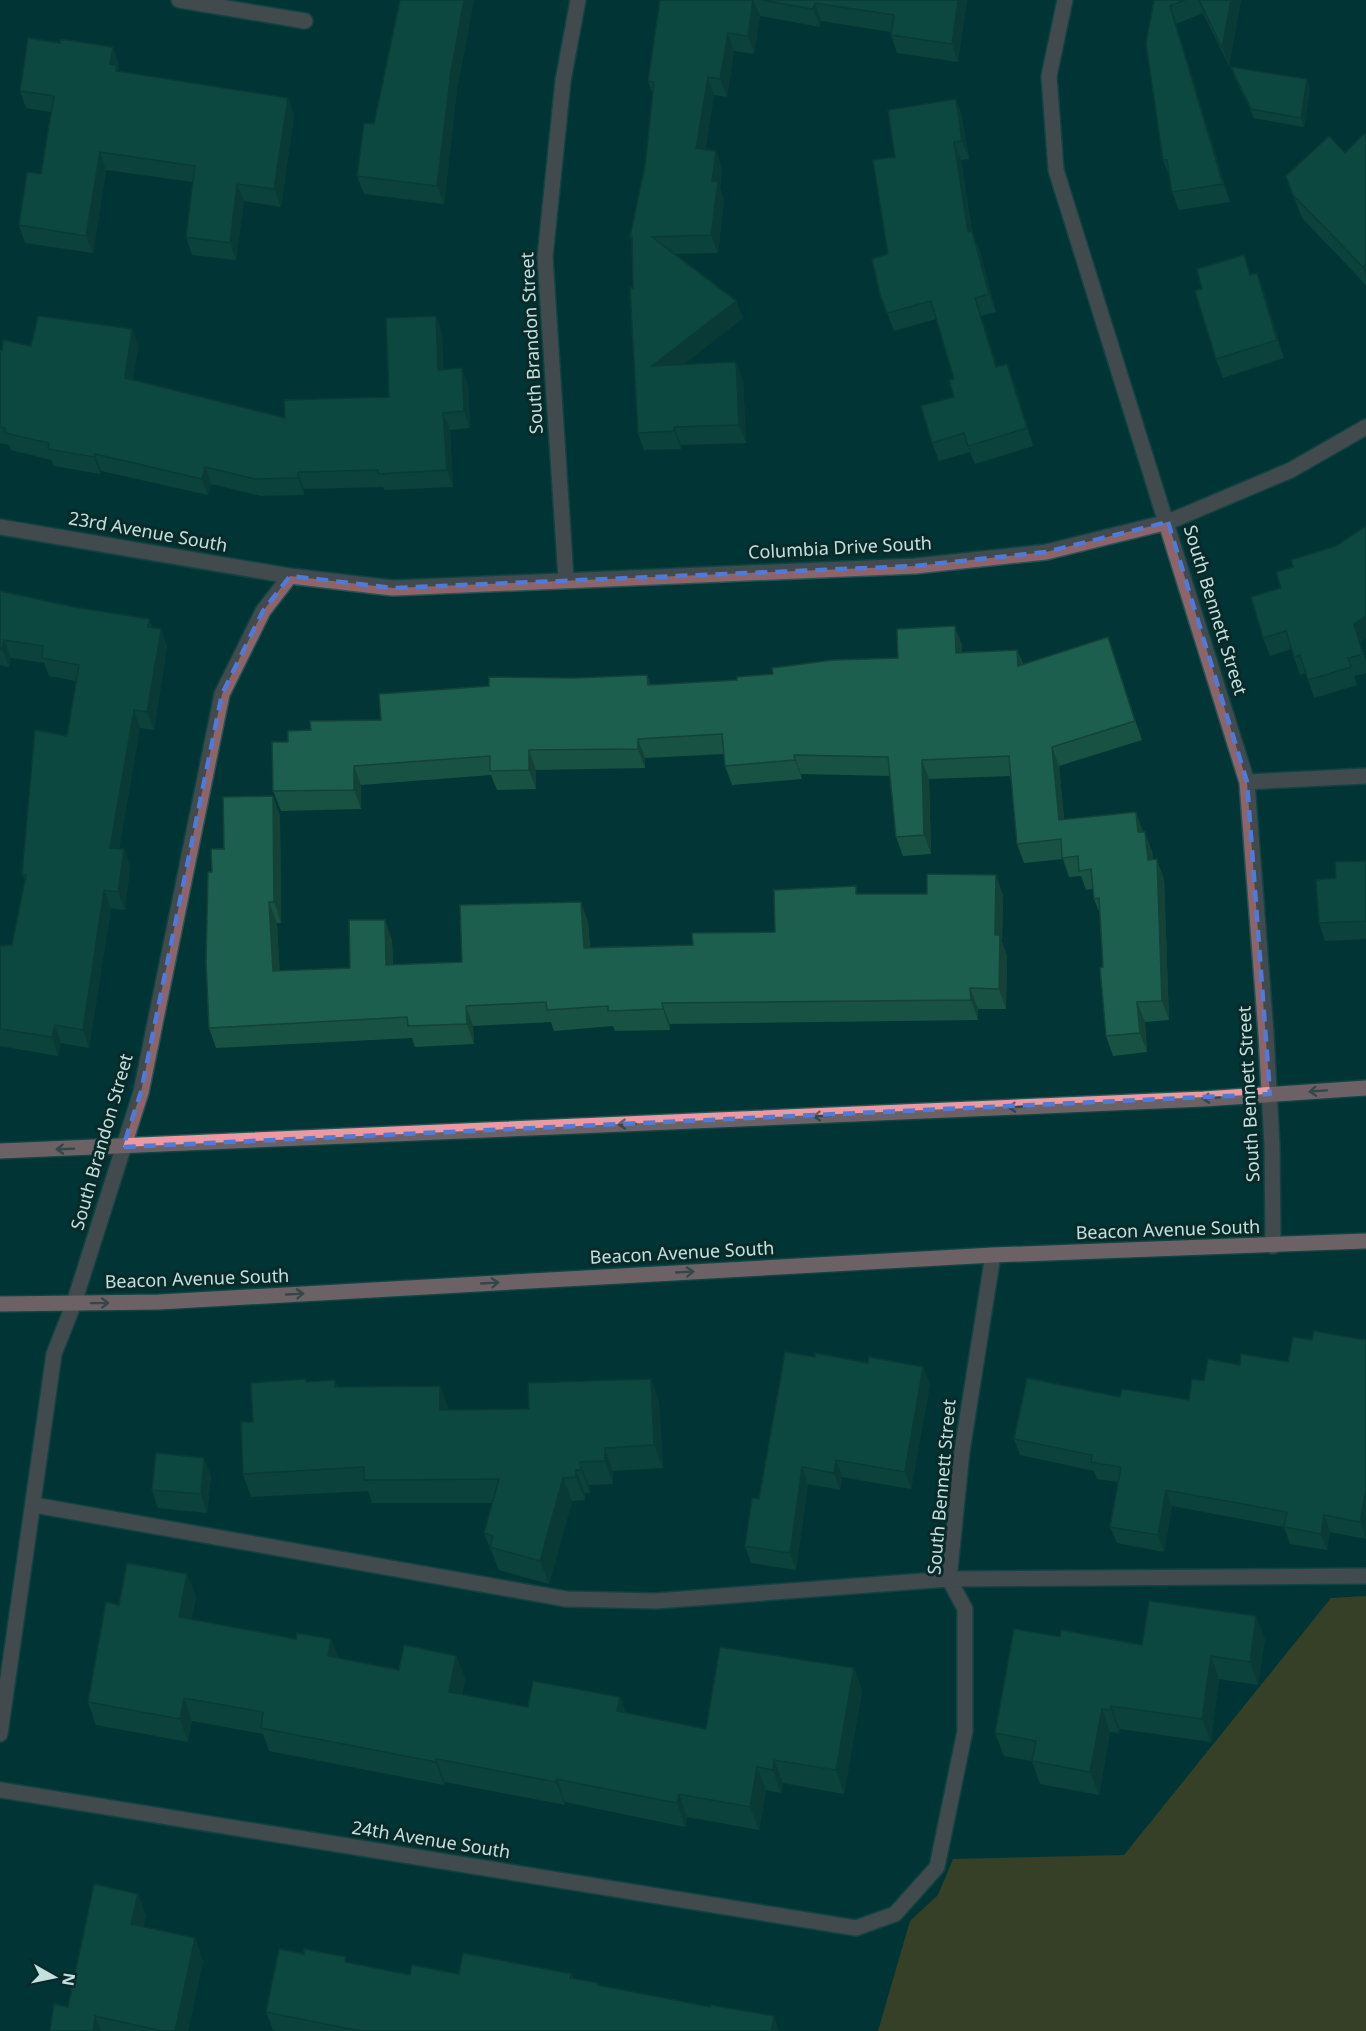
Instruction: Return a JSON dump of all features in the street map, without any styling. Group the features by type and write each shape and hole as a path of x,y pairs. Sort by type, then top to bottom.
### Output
{"main road":[{"path":"0,1151 1366,1088"},
{"name":"Beacon Avenue South","path":"0,1304 159,1302 993,1255 1366,1241"}],"street":[{"path":"179,0 305,21"},
{"name":"South Brandon Street","path":"566,579 545,257 563,81 578,0"},
{"name":"South Bennett Street","path":"1065,0 1049,76 1056,170 1168,522 1247,782 1270,1094 1273,1246"},
{"name":"Columbia Drive South","path":"290,576 393,588 915,566 1046,552 1168,522 1291,470 1366,427"},
{"name":"23rd Avenue South","path":"0,527 290,576"},
{"name":"South Brandon Street","path":"0,1734 54,1354 74,1303 141,1092 222,694 263,611 290,576"},
{"path":"1247,782 1366,777"},
{"name":"South Bennett Street","path":"856,1928 895,1914 938,1867 965,1731 965,1609 949,1579 962,1451 993,1255"},
{"path":"34,1505 566,1599 656,1601 949,1579 1366,1576"},
{"name":"24th Avenue South","path":"0,1790 856,1928"}],"highlighted area":[{"path":"1168,522 1247,782 1270,1094 123,1147 141,1092 222,694 263,611 290,576 393,588 915,566 1046,552"}],"shaded area":[{"path":"1366,1596 1366,2031 878,2031 910,1921 938,1895 953,1859 1124,1855 1331,1598"}],"building":[{"path":"400,0 464,0 451,71 437,186 357,176 364,123 374,124"},
{"path":"660,0 753,0 748,36 728,33 720,79 708,77 696,148 716,151 712,181 718,182 711,235 652,237 736,301 652,366 736,362 739,425 674,427 674,431 638,433 630,288 633,288 632,237 630,237 645,166 654,82 648,81"},
{"path":"761,0 958,0 952,44 891,35 894,15 815,3 813,9"},
{"path":"1154,0 1185,0 1170,6 1223,184 1172,192 1167,160 1163,160 1146,43"},
{"path":"1199,0 1231,0 1222,48"},
{"path":"28,38 60,43 60,40 67,40 113,47 110,64 117,65 116,71 288,98 274,189 237,184 230,243 186,237 195,166 100,152 86,236 19,225 27,172 41,174 54,96 20,91"},
{"path":"1231,67 1307,79 1301,118 1251,109"},
{"path":"956,99 962,141 954,142 968,232 972,231 989,294 975,298 996,367 1007,364 1027,428 968,446 964,433 932,443 921,406 954,397 949,380 954,379 931,301 887,313 872,259 888,254 873,160 895,157 888,110"},
{"path":"1364,134 1366,137 1366,264 1363,267 1293,195 1286,176 1329,136 1345,153"},
{"path":"1244,255 1250,275 1257,273 1277,340 1216,359 1195,291 1202,289 1197,269"},
{"path":"38,316 132,329 125,378 285,418 284,400 389,397 386,318 436,316 438,370 462,368 464,411 443,413 447,470 378,474 378,470 298,472 298,478 255,479 205,467 202,479 95,454 94,457 48,449 49,443 5,433 5,428 0,427 0,350 2,350 3,340 31,346"},
{"path":"1366,526 1366,616 1354,624 1363,654 1348,658 1351,667 1308,680 1300,655 1294,657 1286,631 1263,638 1251,597 1281,588 1276,572 1293,567 1291,560 1336,546"},
{"path":"0,591 74,607 149,619 148,627 161,629 147,712 134,710 110,848 124,849 118,892 104,890 83,1030 55,1025 52,1037 0,1029 0,946 12,945 26,875 22,874 35,730 67,736 79,665 42,658 43,646 4,640 2,649 0,649"},
{"path":"955,626 956,653 1017,650 1018,666 1108,637 1135,721 1052,747 1059,820 1136,812 1138,832 1145,832 1148,860 1157,859 1162,1001 1137,1002 1140,1033 1106,1036 1100,968 1103,967 1099,898 1094,899 1091,869 1079,871 1078,856 1062,858 1061,839 1017,844 1009,756 922,760 924,835 896,837 888,757 794,755 795,760 725,766 722,734 638,739 638,749 529,750 529,770 490,771 490,756 354,766 354,790 273,791 272,742 288,742 288,731 311,730 310,721 381,720 379,694 489,686 489,677 576,678 647,675 648,685 737,680 737,677 773,674 772,668 833,660 898,658 897,629"},
{"path":"273,796 274,902 269,902 273,971 350,968 349,920 385,920 386,965 462,962 460,905 581,902 584,948 693,945 692,933 775,932 774,890 856,886 856,894 927,894 927,874 996,875 995,935 1000,935 999,989 970,988 971,1000 662,1003 663,1009 608,1011 608,1006 547,1010 546,1002 466,1006 467,1024 408,1026 407,1017 209,1028 206,962 208,872 212,872 211,849 224,849 223,797"},
{"path":"1366,861 1366,921 1319,923 1316,880 1336,878 1335,862"},
{"path":"1314,1331 1366,1340 1366,1490 1360,1522 1324,1515 1321,1534 1284,1527 1287,1512 1166,1490 1158,1535 1110,1527 1121,1467 1091,1462 1092,1455 1014,1439 1027,1378 1120,1397 1122,1389 1189,1400 1192,1379 1204,1381 1208,1359 1240,1365 1241,1354 1288,1362 1293,1337 1312,1340"},
{"path":"785,1352 815,1357 815,1353 868,1363 869,1357 923,1367 905,1472 836,1460 834,1473 802,1467 790,1553 745,1546 752,1498 759,1499"},
{"path":"306,1379 306,1382 335,1380 335,1387 440,1386 440,1410 529,1409 528,1383 651,1379 654,1445 605,1448 605,1461 580,1462 581,1470 576,1470 576,1477 563,1478 540,1561 490,1547 493,1536 484,1533 499,1479 364,1480 364,1467 243,1474 241,1422 253,1422 251,1383"},
{"path":"156,1453 204,1458 201,1494 152,1490"},
{"path":"127,1563 187,1574 179,1617 296,1639 297,1633 331,1639 328,1656 399,1670 404,1645 456,1656 449,1692 528,1707 533,1681 620,1697 617,1711 706,1729 720,1647 854,1668 836,1770 774,1760 773,1770 757,1767 750,1807 679,1794 677,1803 557,1779 556,1782 436,1759 436,1762 261,1728 263,1712 184,1698 180,1719 88,1702 106,1602 119,1605"},
{"path":"1149,1601 1256,1616 1250,1662 1211,1656 1202,1719 1111,1706 1111,1710 1102,1709 1090,1772 1032,1761 1036,1741 995,1733 1014,1629 1060,1637 1061,1630 1142,1645"},
{"path":"94,1884 138,1894 131,1924 195,1938 175,2031 162,2031 95,2016 93,2031 50,2031 54,2004 68,2007"},
{"path":"279,1949 304,1954 304,1949 346,1957 345,1962 410,1975 412,1965 459,1974 463,1953 572,1974 570,1978 598,1983 597,1985 710,2007 711,2005 774,2016 771,2031 361,2031 266,2012"}]}
